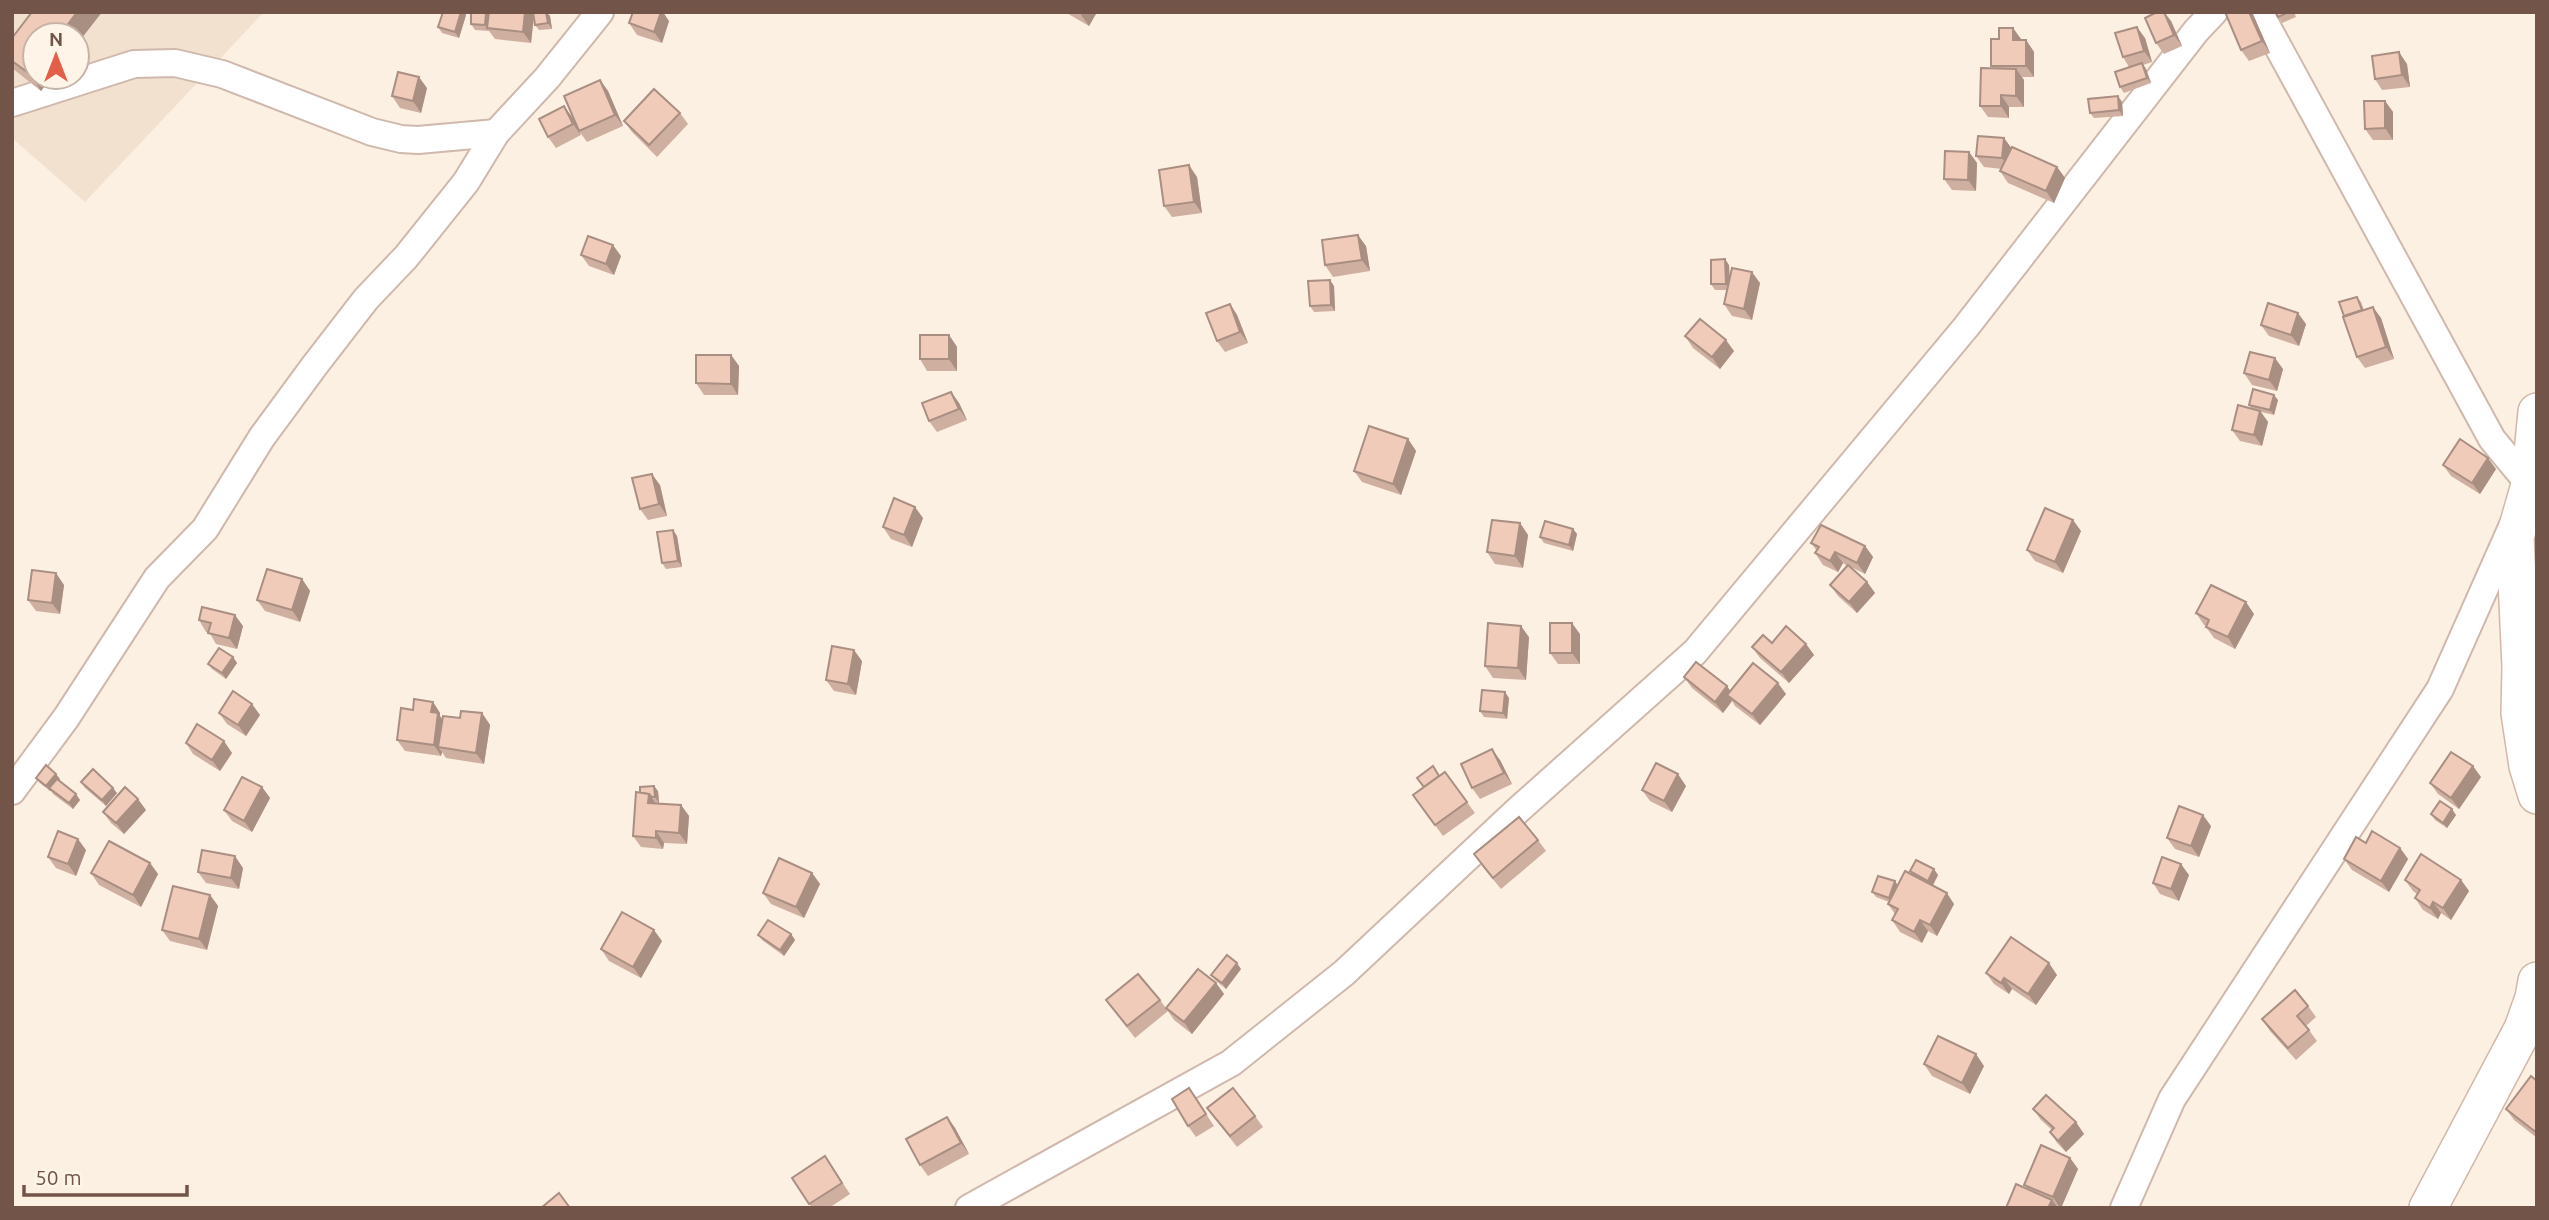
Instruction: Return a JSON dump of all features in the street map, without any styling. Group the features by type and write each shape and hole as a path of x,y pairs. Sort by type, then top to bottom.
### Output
{"main road":[{"path":"2537,412 2530,485 2515,537 2521,667 2520,713 2526,756 2537,794"},
{"path":"2428,1208 2523,1029 2537,981"}],"street":[{"path":"12,791 66,718 156,578 205,529 262,438 315,365 366,299 406,257 466,182 496,134 547,78 600,12"},
{"path":"969,1208 1231,1063 1344,973 1518,810 1695,652 1966,327 2214,12"},
{"path":"2124,1208 2172,1099 2440,689 2530,485 2492,439 2259,12"},
{"path":"12,103 134,64 175,63 222,74 372,132 401,139 496,134"}],"shaded area":[{"path":"12,12 264,12 85,202 12,138"}],"building":[{"path":"32,12 77,12 70,21 25,21"},
{"path":"443,12 461,12 455,32 438,27"},
{"path":"471,12 486,12 485,25 471,24"},
{"path":"489,12 525,12 523,32 487,28"},
{"path":"533,12 546,12 548,23 535,25"},
{"path":"633,12 661,12 654,32 629,23"},
{"path":"2157,12 2164,12 2174,35 2156,43 2145,18"},
{"path":"2225,12 2249,12 2262,41 2241,50"},
{"path":"2276,12 2289,12 2278,17"},
{"path":"21,26 21,68 12,61 12,38"},
{"path":"2137,27 2144,51 2123,57 2115,33"},
{"path":"1999,28 2013,28 2013,40 2026,40 2026,66 1991,66 1991,39 1999,39"},
{"path":"2399,52 2402,75 2375,79 2372,56"},
{"path":"2142,63 2147,78 2120,87 2115,72"},
{"path":"1981,68 2016,69 2016,96 2001,95 2001,106 1980,106"},
{"path":"398,72 419,77 413,101 392,96"},
{"path":"600,80 615,115 579,131 564,96"},
{"path":"654,89 680,113 649,145 624,121"},
{"path":"2118,96 2119,110 2090,113 2088,99"},
{"path":"2364,101 2385,101 2385,128 2365,129"},
{"path":"564,106 573,124 548,137 539,119"},
{"path":"1978,136 2004,138 2002,158 1976,156"},
{"path":"2012,147 2057,167 2046,191 2000,171"},
{"path":"1945,151 1969,152 1968,180 1944,179"},
{"path":"1189,165 1194,202 1164,206 1159,170"},
{"path":"1358,235 1362,260 1325,265 1322,240"},
{"path":"588,236 613,245 606,264 581,255"},
{"path":"1725,259 1726,284 1711,284 1711,260"},
{"path":"1732,268 1752,272 1744,309 1724,304"},
{"path":"1330,280 1331,305 1310,306 1308,281"},
{"path":"2357,297 2362,310 2344,316 2339,302"},
{"path":"2268,303 2298,313 2291,335 2261,325"},
{"path":"1230,304 1240,332 1217,341 1206,313"},
{"path":"2373,307 2386,347 2357,357 2343,317"},
{"path":"1700,319 1726,340 1712,357 1685,336"},
{"path":"920,335 949,335 949,359 920,359"},
{"path":"2250,352 2275,358 2269,380 2244,373"},
{"path":"696,355 731,355 731,384 696,383"},
{"path":"2253,389 2274,395 2270,410 2249,405"},
{"path":"951,392 959,409 929,421 922,403"},
{"path":"2238,405 2260,411 2254,435 2232,430"},
{"path":"1369,426 1408,439 1393,484 1354,471"},
{"path":"2460,439 2488,458 2472,483 2443,465"},
{"path":"652,474 659,504 640,509 632,478"},
{"path":"894,498 915,507 904,535 883,527"},
{"path":"2045,508 2073,520 2055,562 2027,550"},
{"path":"1492,520 1520,523 1515,556 1487,552"},
{"path":"1545,521 1573,529 1569,545 1540,537"},
{"path":"1821,525 1865,546 1857,563 1835,552 1830,561 1815,553 1819,547 1811,543"},
{"path":"673,530 678,561 662,563 657,532"},
{"path":"1848,565 1867,582 1849,602 1830,585"},
{"path":"267,569 302,579 292,610 257,600"},
{"path":"32,570 56,573 52,603 28,600"},
{"path":"2211,585 2246,602 2228,637 2206,627 2209,620 2196,613"},
{"path":"202,607 235,615 229,638 208,633 211,623 199,620"},
{"path":"1488,623 1521,626 1518,668 1485,666"},
{"path":"1550,623 1572,623 1572,653 1550,653"},
{"path":"1786,626 1806,644 1781,672 1752,647 1763,635 1772,643"},
{"path":"832,646 854,650 848,684 826,680"},
{"path":"219,648 233,657 222,673 208,664"},
{"path":"1696,662 1727,686 1715,702 1684,677"},
{"path":"1753,663 1778,683 1752,714 1727,695"},
{"path":"1482,690 1505,692 1503,713 1480,711"},
{"path":"233,691 252,704 238,725 219,713"},
{"path":"414,699 433,702 431,712 438,713 434,745 397,740 401,708 413,710"},
{"path":"461,711 482,713 476,753 438,747 443,716 460,718"},
{"path":"197,724 224,741 212,760 186,743"},
{"path":"1492,749 1504,773 1472,788 1461,764"},
{"path":"2451,752 2473,766 2451,798 2430,783"},
{"path":"1656,763 1678,774 1664,801 1642,790"},
{"path":"46,765 56,774 46,786 36,778"},
{"path":"1433,766 1439,776 1424,787 1417,778"},
{"path":"93,769 113,788 102,800 81,782"},
{"path":"1445,772 1467,802 1435,825 1413,795"},
{"path":"242,777 262,787 244,821 224,810"},
{"path":"57,779 76,794 69,803 49,788"},
{"path":"654,786 655,797 640,793 640,787"},
{"path":"125,787 138,799 116,823 103,812"},
{"path":"636,792 649,794 648,803 681,805 679,833 656,831 656,838 633,836"},
{"path":"2440,801 2452,809 2443,823 2431,814"},
{"path":"2179,806 2203,815 2191,846 2167,838"},
{"path":"1519,817 1538,840 1493,878 1474,854"},
{"path":"58,831 78,839 68,864 48,857"},
{"path":"2372,831 2400,848 2381,881 2344,859 2356,837 2366,843"},
{"path":"109,841 150,863 133,895 91,873"},
{"path":"202,850 235,856 231,878 198,872"},
{"path":"2421,854 2461,880 2443,908 2433,902 2430,908 2415,898 2420,890 2405,880"},
{"path":"2162,857 2181,864 2171,889 2153,883"},
{"path":"779,858 812,873 796,907 763,893"},
{"path":"1916,860 1934,869 1928,881 1910,871"},
{"path":"1905,871 1947,893 1930,925 1920,920 1914,932 1892,920 1898,909 1888,904"},
{"path":"1878,876 1895,881 1889,898 1872,892"},
{"path":"173,886 210,895 199,939 162,930"},
{"path":"622,912 654,930 633,967 601,949"},
{"path":"768,920 791,934 780,950 758,935"},
{"path":"2011,937 2049,963 2028,994 2004,978 2001,983 1986,973"},
{"path":"1227,955 1237,963 1222,983 1211,975"},
{"path":"1198,969 1216,983 1184,1022 1166,1008"},
{"path":"1138,974 1160,1000 1127,1026 1106,1000"},
{"path":"2295,990 2308,1006 2297,1016 2309,1030 2288,1048 2262,1019"},
{"path":"1938,1036 1976,1054 1962,1083 1924,1064"},
{"path":"2531,1076 2537,1081 2537,1133 2506,1109"},
{"path":"1189,1088 1206,1114 1188,1126 1172,1099"},
{"path":"1233,1088 1255,1116 1230,1136 1207,1108"},
{"path":"2046,1095 2076,1122 2058,1141 2050,1132 2054,1128 2033,1109"},
{"path":"947,1117 961,1143 920,1165 906,1139"},
{"path":"2041,1145 2070,1158 2053,1197 2024,1185"},
{"path":"825,1156 842,1183 809,1204 792,1178"},
{"path":"2016,1184 2052,1200 2048,1208 2006,1208"},
{"path":"559,1193 570,1208 541,1208"}]}
